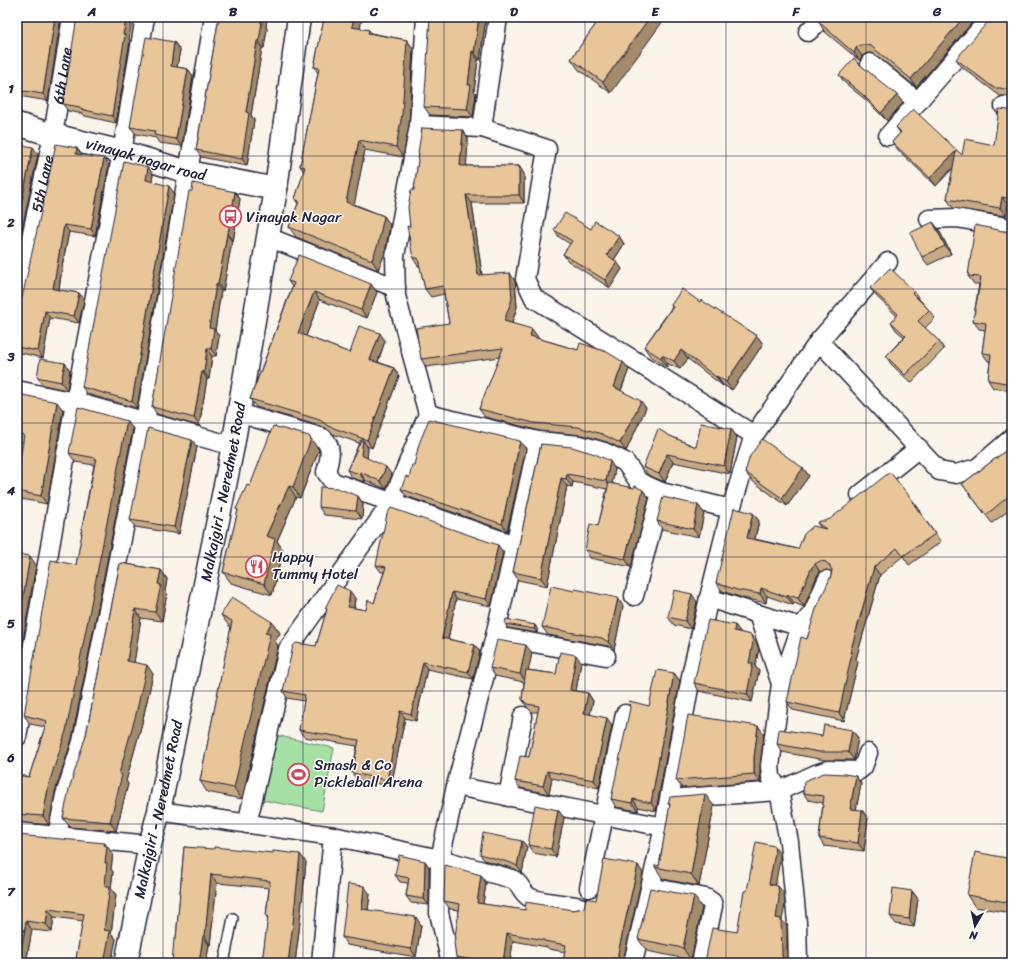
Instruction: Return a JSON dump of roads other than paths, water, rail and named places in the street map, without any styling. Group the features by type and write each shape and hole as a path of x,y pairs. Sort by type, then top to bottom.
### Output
{"main road":[{"name":"Malkajgiri - Neredmet Road","path":"126,963 150,846 159,811 233,446 276,189 299,17"},
{"name":"vinayak nagar road","path":"17,124 53,135 122,152 188,172 276,189"}],"street":[{"name":"6th Lane","path":"53,135 72,17"},
{"path":"17,737 75,402 122,152 145,17"},
{"path":"57,836 65,795 82,742 145,422 214,17"},
{"path":"247,824 288,649 392,502 428,414 396,296 395,256 419,126 426,17"},
{"path":"482,128 498,17"},
{"path":"808,32 823,17"},
{"path":"888,136 991,17"},
{"path":"870,63 918,102"},
{"path":"419,126 482,128 547,149 525,280 534,298 754,435"},
{"name":"5th Lane","path":"17,303 53,135"},
{"path":"929,219 957,218 1012,228"},
{"path":"268,237 396,288"},
{"path":"633,963 664,827 692,671 708,598 731,509 754,435 819,341 888,262"},
{"path":"819,341 939,471 956,474 977,468 1012,438"},
{"path":"17,390 75,402 233,446"},
{"path":"238,413 323,438 331,451 326,472 333,482 515,545"},
{"path":"428,414 538,441 580,445 604,452 625,462 638,482 661,492 731,509"},
{"path":"451,963 439,913 440,859 456,786 496,636 538,441"},
{"path":"847,505 919,448"},
{"path":"634,596 661,492"},
{"path":"798,963 797,923 789,842 779,791 771,777 770,766 780,684 801,627 813,612 827,580"},
{"path":"708,598 801,627"},
{"path":"758,614 780,684"},
{"path":"496,636 606,656"},
{"path":"589,888 625,714"},
{"path":"508,797 524,716"},
{"path":"669,799 779,791 828,770 861,770 868,753"},
{"path":"456,786 664,827"},
{"path":"159,811 333,836 440,859 516,881 523,892 535,899 580,907"},
{"path":"17,832 150,846"},
{"path":"321,963 333,836"},
{"path":"650,887 706,898 712,902 713,906 701,963"}],"lane":[{"path":"224,963 234,918"}],"place":[{"name":"Vinayak Nagar","path":"231,217"},
{"name":"Happy Tummy Hotel","path":"257,566"},
{"name":"Smash & Co Pickleball Arena","path":"298,774"}]}
